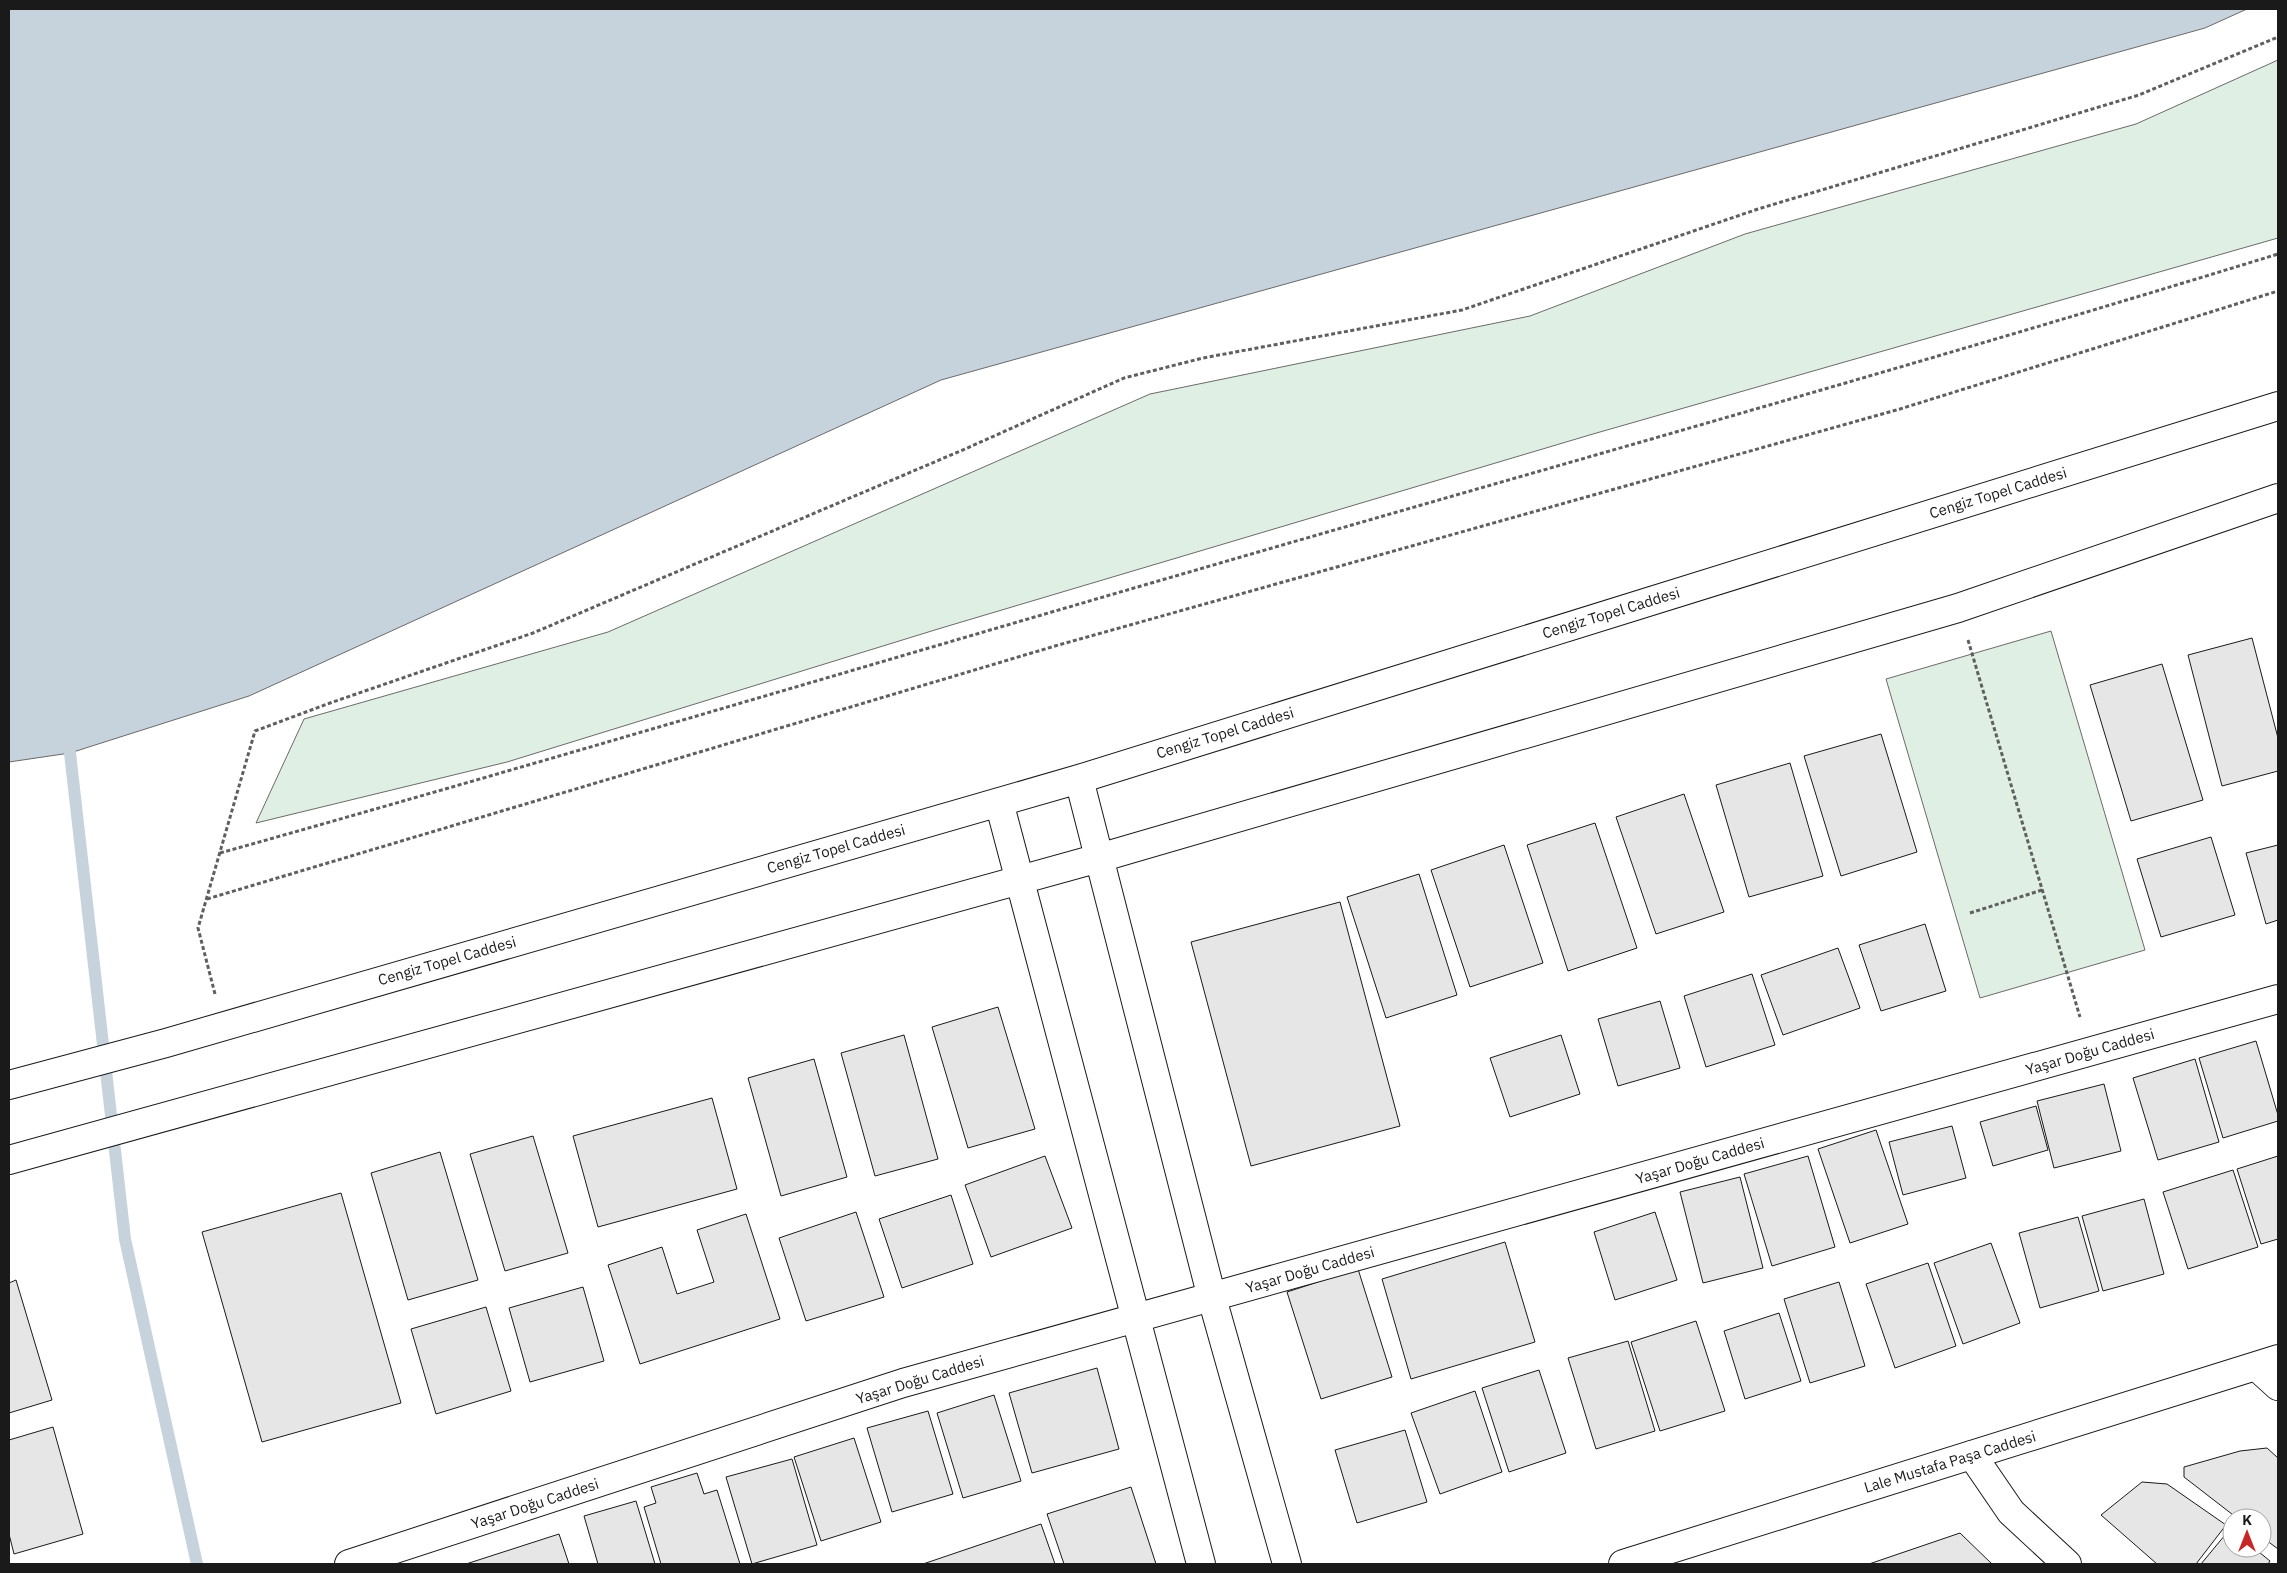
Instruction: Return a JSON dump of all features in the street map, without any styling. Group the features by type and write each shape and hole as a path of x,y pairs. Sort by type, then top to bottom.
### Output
{"street":[{"name":"Cengiz Topel Caddesi","path":"9,1085 166,1043 999,802 2278,406"},
{"path":"9,1160 1099,858 1958,608 2278,498"},
{"path":"1079,778 1212,1298 1287,1564"},
{"path":"999,802 1201,1564"},
{"name":"Yaşar Doğu Caddesi","path":"349,1564 903,1384 2278,999"},
{"path":"2267,1363 2278,1386"},
{"name":"Lale Mustafa Paşa Caddesi","path":"1622,1564 2267,1363"},
{"path":"1972,1455 2010,1512 2068,1564"}],"path":[{"path":"224,1026 198,928 255,731 330,702 533,633 964,449 1124,378 1203,358 1462,310 1758,208 2139,95 2278,37"},
{"path":"219,853 546,761 1210,566 2076,316 2278,254"},
{"path":"206,899 1054,646 1900,409 2278,291"},
{"path":"1958,608 2090,1052"},
{"path":"1970,913 2042,890"}],"green space":[{"path":"2278,60 2278,238 1593,434 938,629 507,762 256,823 304,719 608,632 1150,394 1530,316 1745,234 2136,124"},
{"path":"2051,631 2145,950 1980,998 1886,679"}],"shaded area":[{"path":"9,9 2247,9 2205,28 941,380 249,696 70,753 9,762"}],"building":[{"path":"2252,638 2278,738 2278,771 2222,786 2188,655"},
{"path":"2162,664 2203,800 2131,821 2090,685"},
{"path":"1881,734 1917,852 1841,876 1804,756"},
{"path":"1790,763 1823,876 1749,897 1716,785"},
{"path":"1684,794 1724,912 1656,934 1616,817"},
{"path":"1595,823 1637,948 1568,971 1527,845"},
{"path":"2211,837 2235,915 2161,937 2137,859"},
{"path":"1504,845 1543,963 1470,987 1431,870"},
{"path":"2278,845 2278,920 2266,924 2246,853"},
{"path":"1419,874 1457,995 1386,1018 1347,897"},
{"path":"1340,902 1400,1126 1251,1166 1191,942"},
{"path":"1925,924 1946,991 1881,1011 1859,945"},
{"path":"1838,948 1860,1008 1783,1035 1761,975"},
{"path":"1752,974 1775,1045 1706,1067 1684,996"},
{"path":"1660,1001 1680,1068 1618,1086 1598,1019"},
{"path":"998,1007 1035,1129 968,1148 932,1027"},
{"path":"904,1035 938,1159 875,1176 841,1053"},
{"path":"1561,1035 1580,1094 1510,1117 1490,1058"},
{"path":"2256,1041 2278,1115 2278,1121 2223,1138 2199,1058"},
{"path":"814,1059 847,1177 781,1196 748,1078"},
{"path":"2195,1059 2219,1142 2158,1160 2133,1078"},
{"path":"2104,1084 2121,1151 2054,1168 2037,1101"},
{"path":"712,1098 737,1189 598,1227 573,1136"},
{"path":"2036,1106 2048,1150 1993,1166 1980,1122"},
{"path":"1952,1126 1966,1178 1903,1195 1889,1142"},
{"path":"1876,1130 1908,1224 1850,1243 1818,1149"},
{"path":"533,1136 568,1253 505,1271 470,1154"},
{"path":"440,1152 478,1280 408,1300 371,1173"},
{"path":"1045,1156 1072,1228 991,1257 965,1185"},
{"path":"1808,1156 1835,1247 1772,1266 1744,1174"},
{"path":"2278,1156 2278,1239 2261,1244 2237,1169"},
{"path":"2233,1170 2258,1247 2188,1269 2163,1192"},
{"path":"1740,1177 1763,1268 1703,1283 1680,1192"},
{"path":"341,1193 401,1403 262,1442 202,1232"},
{"path":"951,1195 973,1264 902,1288 879,1219"},
{"path":"2144,1199 2164,1274 2103,1291 2082,1216"},
{"path":"856,1212 884,1297 806,1321 779,1238"},
{"path":"1655,1212 1677,1280 1615,1300 1594,1232"},
{"path":"746,1214 780,1319 640,1364 608,1265 662,1247 677,1294 714,1282 697,1230"},
{"path":"2078,1217 2099,1291 2040,1308 2019,1233"},
{"path":"1505,1242 1535,1342 1411,1379 1382,1279"},
{"path":"1991,1243 2020,1323 1963,1344 1934,1263"},
{"path":"1928,1263 1956,1346 1895,1368 1866,1284"},
{"path":"1358,1269 1392,1377 1321,1399 1287,1292"},
{"path":"16,1280 52,1400 9,1413 9,1283"},
{"path":"1839,1282 1865,1366 1810,1383 1784,1299"},
{"path":"583,1287 604,1361 530,1382 509,1308"},
{"path":"486,1307 511,1391 436,1414 411,1329"},
{"path":"1779,1313 1801,1381 1745,1399 1724,1331"},
{"path":"1696,1321 1725,1411 1660,1431 1631,1342"},
{"path":"1628,1341 1655,1431 1596,1449 1568,1358"},
{"path":"1097,1368 1119,1449 1032,1473 1009,1393"},
{"path":"1539,1370 1566,1453 1509,1472 1482,1388"},
{"path":"1475,1391 1502,1472 1440,1494 1411,1413"},
{"path":"994,1395 1021,1481 963,1498 937,1413"},
{"path":"928,1411 953,1494 892,1512 867,1428"},
{"path":"53,1427 83,1534 14,1554 9,1534 9,1440"},
{"path":"1405,1430 1427,1502 1357,1523 1335,1450"},
{"path":"854,1438 881,1522 821,1541 794,1457"},
{"path":"2267,1448 2278,1458 2278,1549 2272,1544 2272,1508 2224,1508 2184,1477 2184,1467 2240,1451"},
{"path":"792,1459 817,1545 752,1564 726,1477"},
{"path":"697,1473 704,1494 717,1490 740,1564 661,1564 644,1507 656,1503 651,1487"},
{"path":"2142,1482 2167,1484 2222,1522 2222,1530 2196,1564 2157,1564 2101,1515"},
{"path":"1131,1487 1156,1564 1064,1564 1047,1514"},
{"path":"636,1501 655,1564 598,1564 584,1516"},
{"path":"1041,1524 1055,1564 923,1564"},
{"path":"1960,1533 1992,1564 1869,1564"},
{"path":"559,1534 569,1564 466,1564"},
{"path":"2222,1539 2222,1558 2266,1558 2270,1561 2268,1564 2201,1564"}],"waterway":[{"path":"70,753 125,1239 197,1564"}]}
